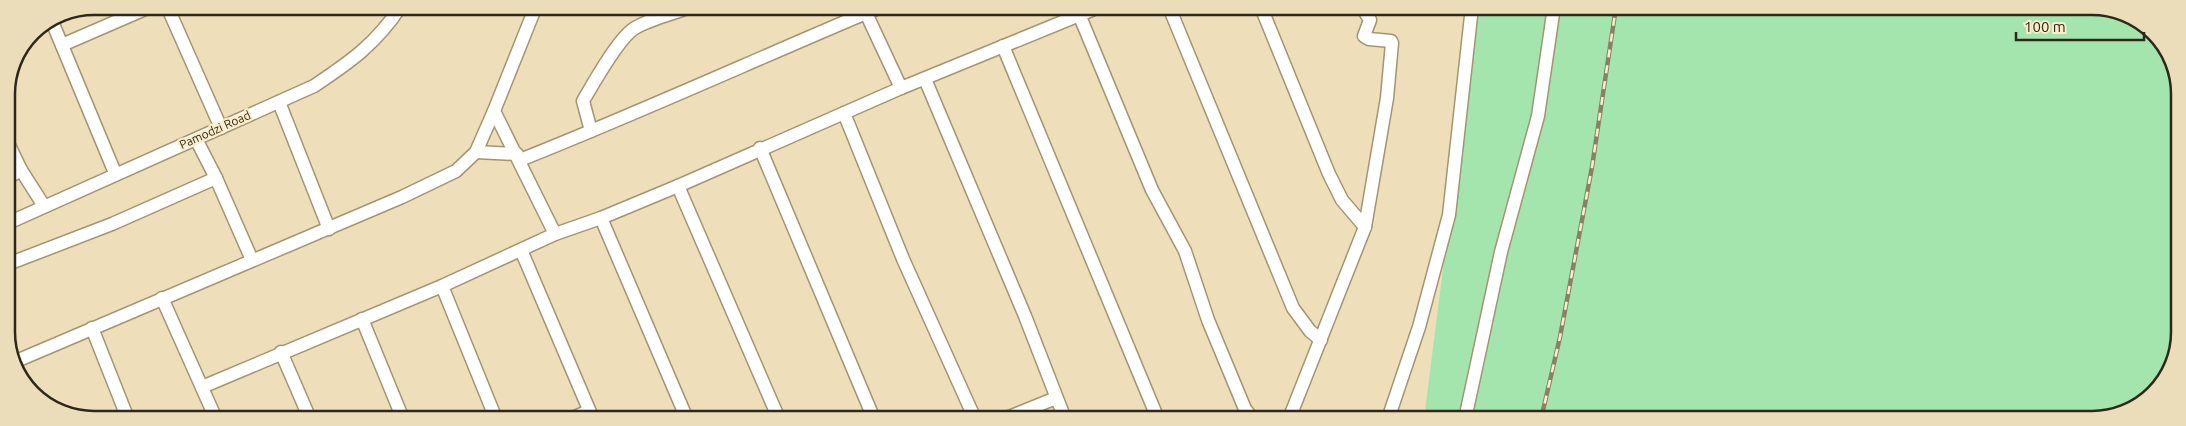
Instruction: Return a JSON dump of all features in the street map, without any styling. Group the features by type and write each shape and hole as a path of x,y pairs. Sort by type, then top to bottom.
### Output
{"street":[{"path":"62,46 132,15"},
{"path":"171,15 221,128"},
{"name":"Pamodzi Road","path":"15,220 115,173 314,86 355,59 378,37 394,15"},
{"path":"20,359 329,229 456,171 476,152 532,15"},
{"path":"592,132 584,101 603,67 634,28 661,15"},
{"path":"476,152 518,157 592,132 853,15"},
{"path":"866,15 901,88"},
{"path":"202,387 281,352 442,286 555,234 601,218 678,186 760,148 1003,46 1069,15"},
{"path":"1079,15 1152,190 1186,251 1208,320 1246,411"},
{"path":"1172,15 1293,308 1310,332 1321,340"},
{"path":"1264,15 1329,174 1345,205 1365,227"},
{"path":"1292,411 1365,227 1376,169 1392,54 1390,40 1369,39 1364,36 1370,20 1367,15"},
{"path":"1391,411 1419,327 1449,215 1471,15"},
{"path":"1467,411 1501,252 1538,116 1553,15"},
{"path":"54,26 115,173"},
{"path":"1003,46 1155,411"},
{"path":"925,79 1025,316 1062,411"},
{"path":"279,102 329,229"},
{"path":"494,111 555,234"},
{"path":"844,113 903,259 971,411"},
{"path":"196,139 216,178 252,260"},
{"path":"760,148 871,411"},
{"path":"15,158 44,206"},
{"path":"15,173 21,170"},
{"path":"15,261 112,224 216,178"},
{"path":"678,186 776,411"},
{"path":"601,218 684,411"},
{"path":"521,250 589,411"},
{"path":"442,286 493,411"},
{"path":"162,298 212,411"},
{"path":"362,319 400,411"},
{"path":"92,328 122,411"},
{"path":"281,352 307,411"},
{"path":"1024,411 1056,398"}],"green space":[{"path":"1475,15 2092,15 2117,19 2136,28 2155,46 2165,64 2171,94 2170,342 2167,357 2155,380 2144,391 2117,407 2092,411 1425,411"}],"railway":[{"path":"1543,411 1560,337 1592,167 1615,15"}]}
